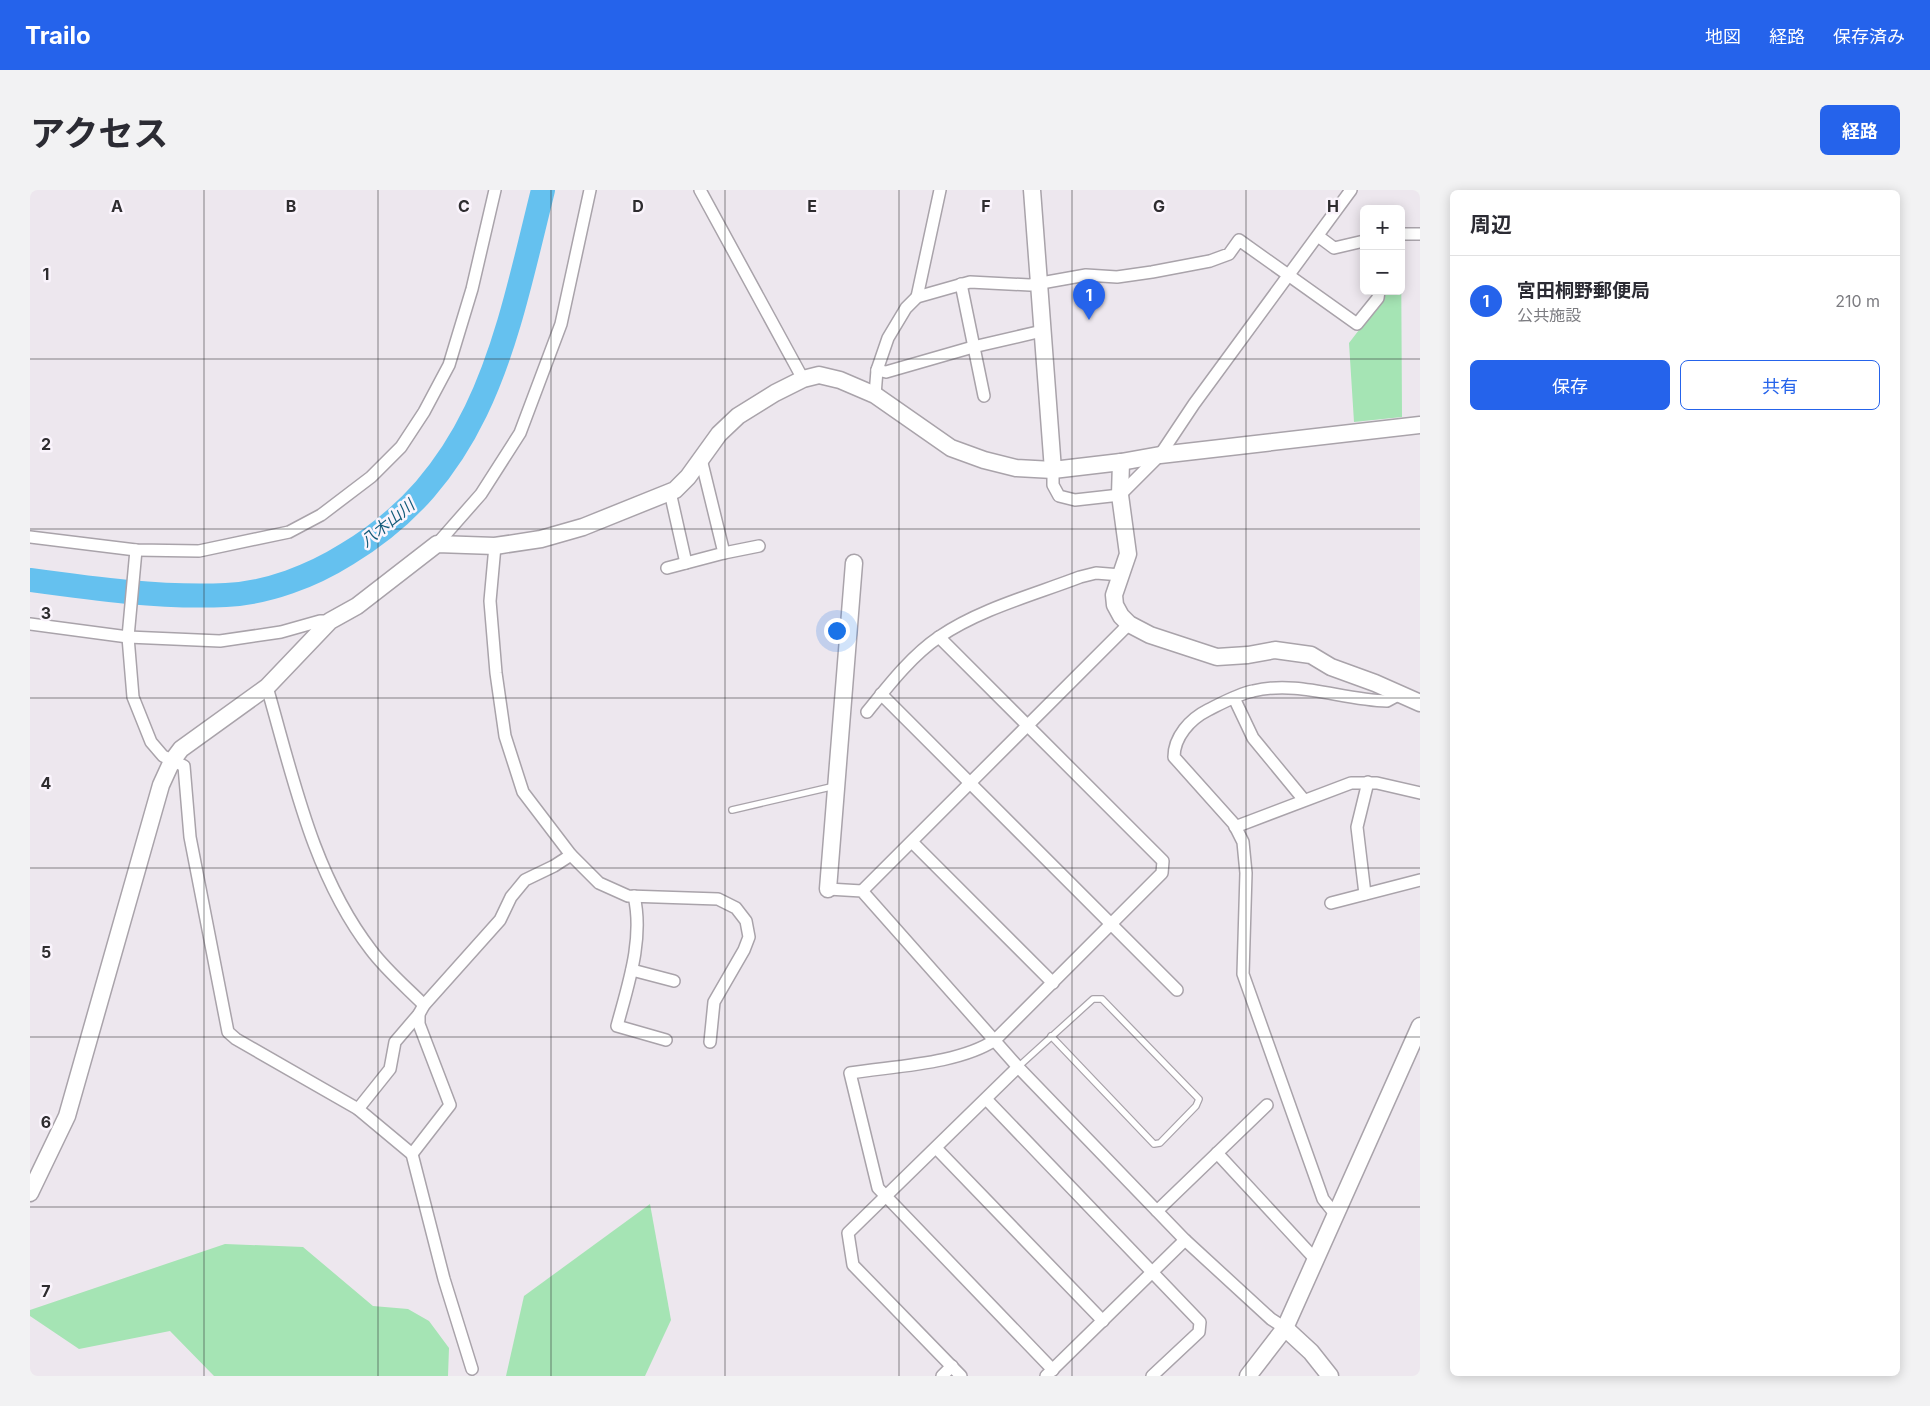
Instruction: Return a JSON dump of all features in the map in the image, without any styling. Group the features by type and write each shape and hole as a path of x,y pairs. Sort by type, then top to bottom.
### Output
{"street":[{"path":"30,537 136,550 198,551 289,532 321,515 371,477 401,447 424,412 449,365 472,289 496,190"},
{"path":"30,1193 67,1116 161,785 172,760 181,749 267,687 330,621 357,606 437,544 481,494 520,433 561,324 590,190"},
{"path":"700,190 803,379"},
{"path":"875,395 877,370 888,338 906,308 916,297 940,190"},
{"path":"1032,190 1053,485 1058,496 1075,500 1120,496 1160,455 1194,404 1351,190"},
{"path":"1405,234 1420,234"},
{"path":"1318,236 1334,248 1360,242"},
{"path":"916,297 961,284 984,281 1017,285 1039,284 1086,274 1117,277 1135,275 1210,261 1229,254 1239,240 1357,324 1378,295"},
{"path":"961,284 984,396"},
{"path":"877,370 886,372 973,347 1042,331"},
{"path":"437,544 495,546 541,540 575,529 670,492 688,477 719,434 738,416 775,393 803,379 819,375 840,380 875,395 951,448 984,460 1016,468 1053,470 1121,462 1160,455 1420,425"},
{"path":"701,459 724,554"},
{"path":"1121,462 1120,496 1128,554 1114,594 1115,605 1121,616 1129,624 1150,635 1217,657 1275,650 1311,655 1331,667 1420,703"},
{"path":"670,492 686,564"},
{"path":"495,546 490,601 496,673 505,736 523,792 571,854 599,884 617,892 634,896 718,899 736,908 746,920 749,937 744,950 714,1002 710,1042"},
{"path":"667,568 759,546"},
{"path":"136,550 128,637 133,697 151,742 163,756 184,766 190,837 228,1032 236,1039 358,1109 412,1154 444,1279 472,1369"},
{"path":"854,563 828,888 862,891 1018,1067 1185,1240 1271,1319 1285,1328 1311,1352 1330,1376"},
{"path":"867,712 881,694 922,651 939,637 973,619 1080,577 1096,573 1121,575"},
{"path":"30,624 128,637 220,641 281,632 320,621 330,621"},
{"path":"862,891 1129,624"},
{"path":"939,637 1163,861 1162,873 995,1040 982,1048 954,1057 850,1073 878,1188 1049,1373 1185,1240"},
{"path":"267,687 311,837 338,899 371,951 421,1010 419,1024 450,1105 412,1154"},
{"path":"1335,1214 1322,1199 1243,974 1246,873 1243,842 1235,827 1174,757 1174,744 1197,715 1254,690 1293,688 1387,702 1400,694"},
{"path":"881,694 1177,990"},
{"path":"1234,698 1253,738 1304,800"},
{"path":"1235,827 1350,783 1368,782 1420,793"},
{"path":"1365,894 1357,826 1368,782"},
{"path":"912,842 1053,983"},
{"path":"358,1109 390,1069 395,1042 500,920 511,897 524,880 554,866 571,854"},
{"path":"1330,903 1420,880"},
{"path":"634,896 638,913 632,970 617,1026 666,1040"},
{"path":"632,970 674,981"},
{"path":"1248,1376 1285,1328 1420,1026"},
{"path":"961,1376 853,1265 848,1233 884,1196 987,1100 1018,1067"},
{"path":"987,1100 1200,1322 1199,1332 1152,1376"},
{"path":"1157,1211 1266,1105"},
{"path":"936,1148 1103,1321"},
{"path":"1217,1153 1316,1260"},
{"path":"942,1376 952,1366"}],"lane":[{"path":"732,810 837,785"},
{"path":"1018,1067 1051,1036 1093,999 1102,999 1199,1100 1196,1106 1160,1143 1154,1144 1051,1036"}],"green space":[{"path":"1383,295 1401,295 1402,417 1354,422 1349,343 1382,300"},
{"path":"650,1204 671,1320 645,1376 506,1376 524,1296"},
{"path":"225,1244 303,1247 373,1306 408,1309 429,1321 449,1348 448,1376 214,1376 170,1331 79,1349 30,1316 30,1310"}],"waterway":[{"name":"八木山川","path":"30,580 153,594 202,596 242,594 274,587 319,569 347,554 394,520 431,482 460,440 483,395 502,347 517,296 543,190"}],"place":[{"name":"宮田桐野郵便局","path":"1089,320"}]}
